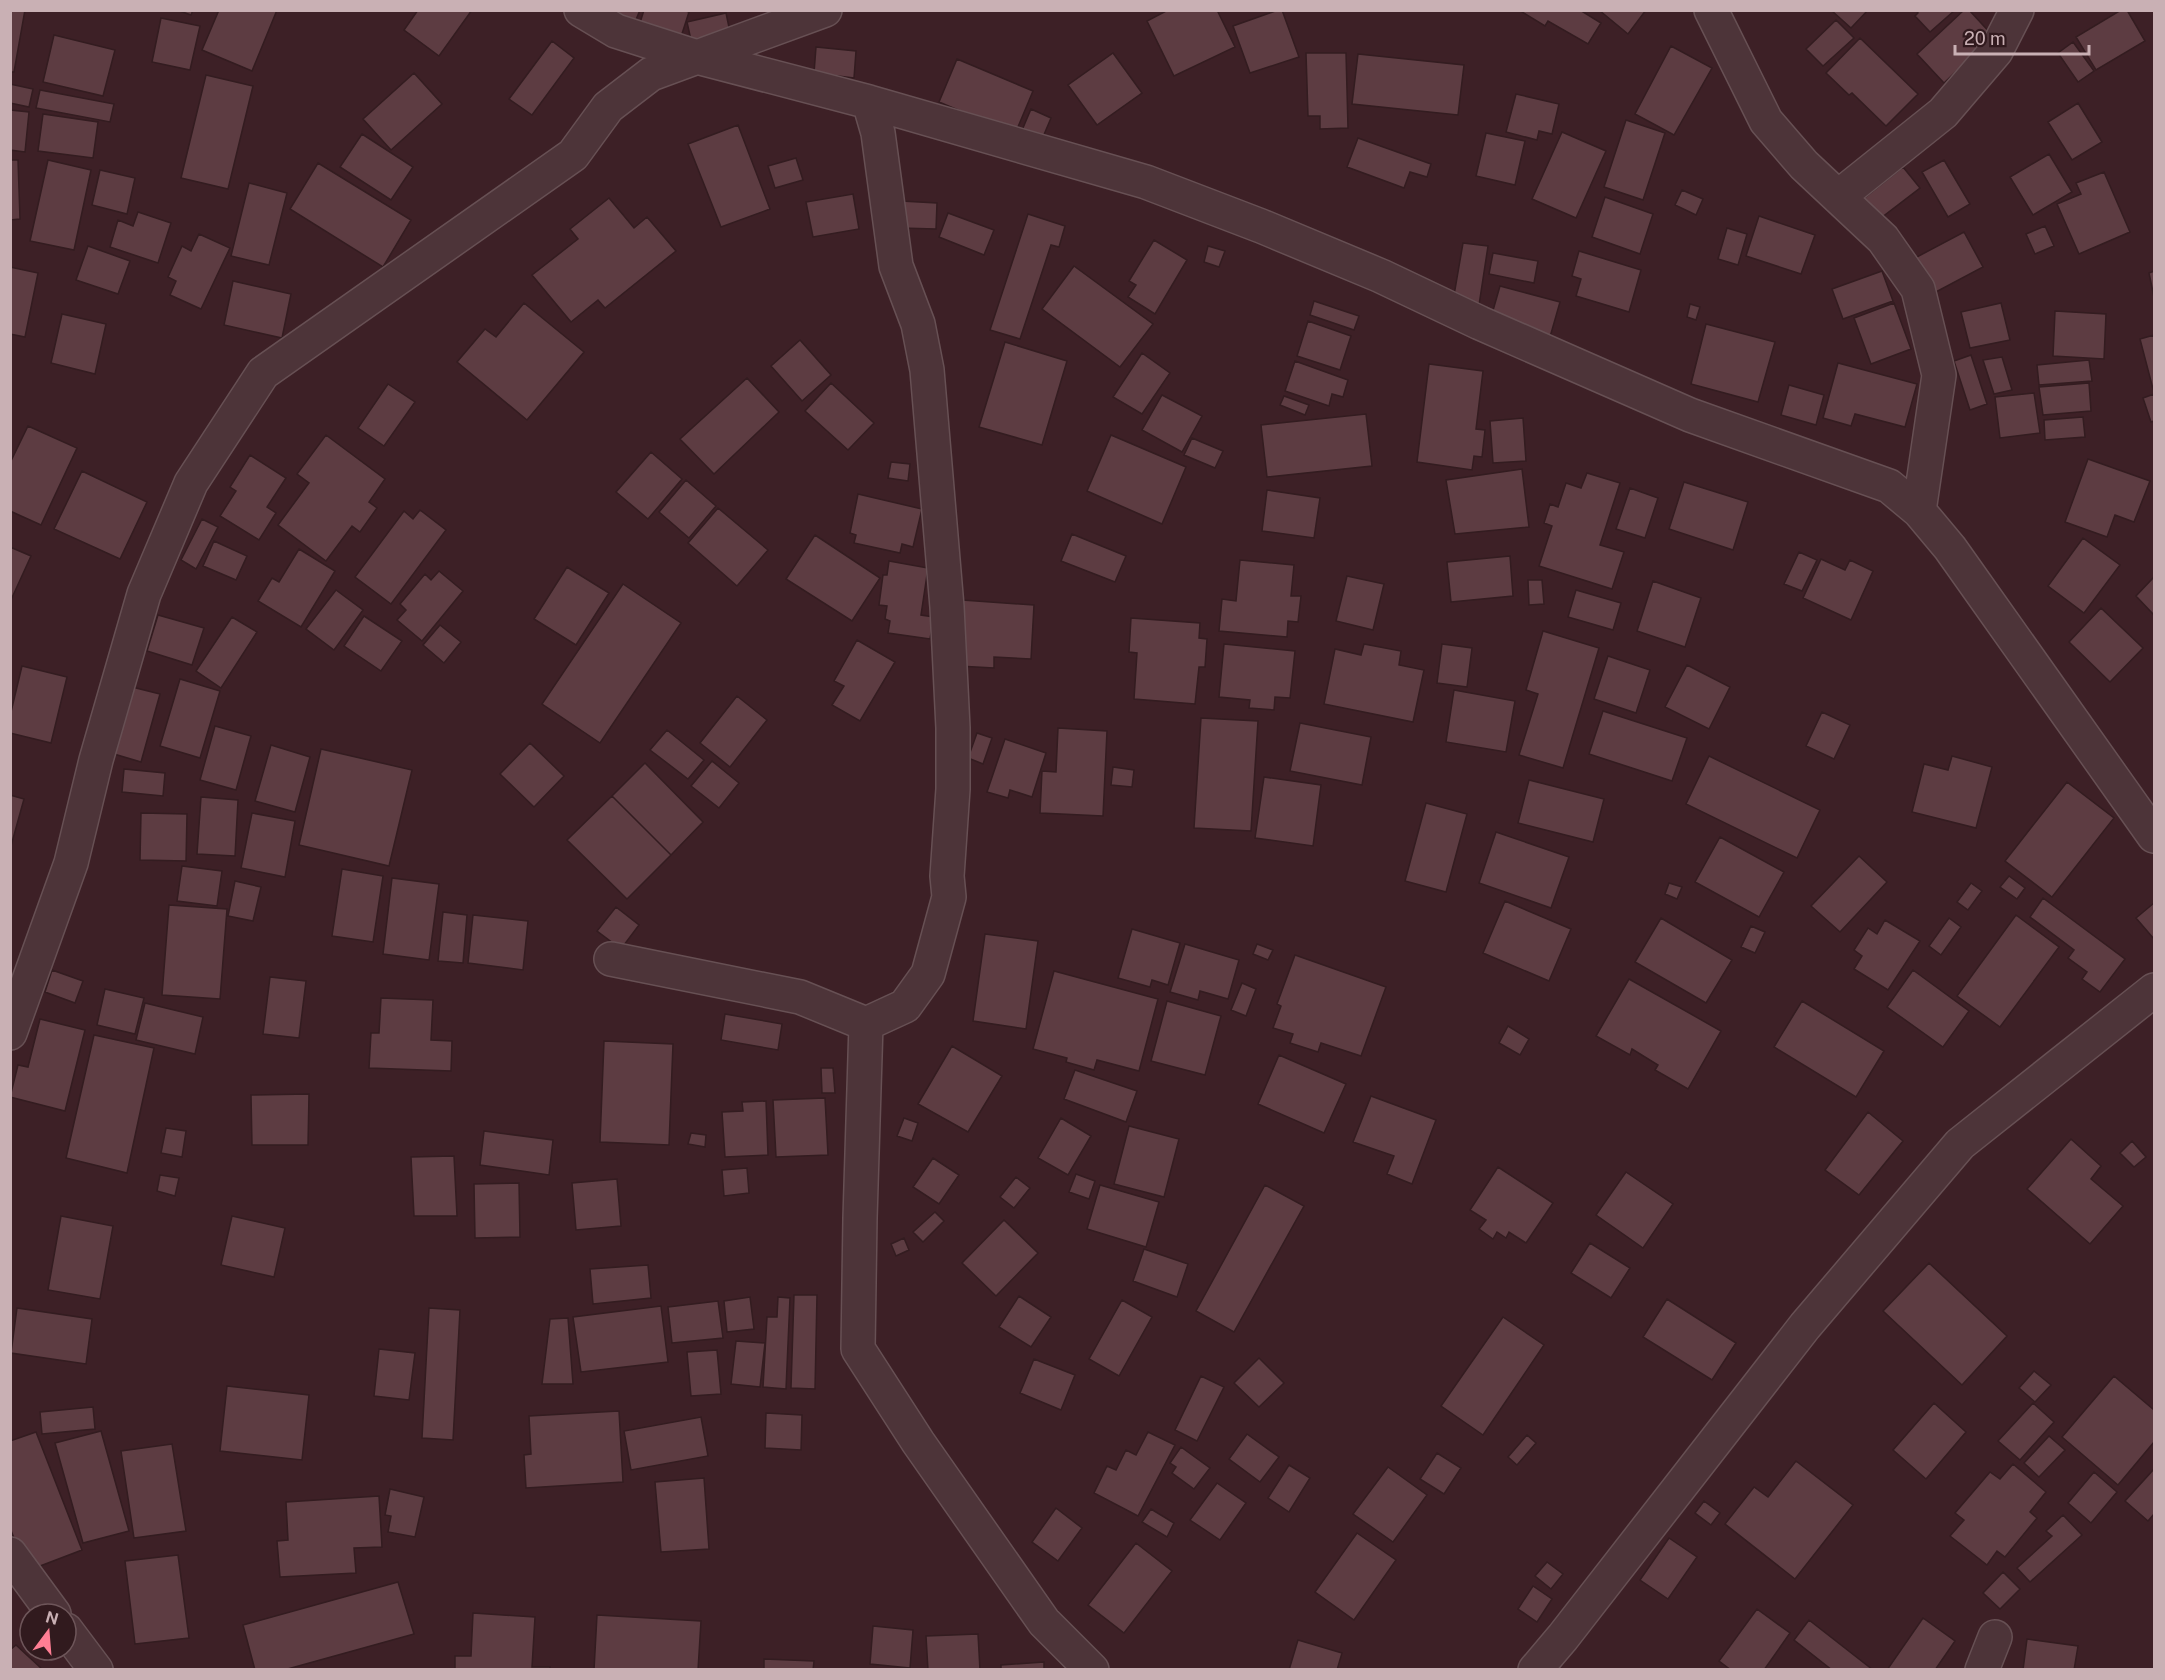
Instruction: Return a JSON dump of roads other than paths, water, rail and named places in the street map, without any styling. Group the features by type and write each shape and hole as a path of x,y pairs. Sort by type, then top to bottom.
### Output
{"street":[{"path":"581,10 616,32 697,57 869,102 1146,182 1261,226 1381,276 1480,323 1690,415 1889,486 1919,511 1950,548 2154,836"},
{"path":"10,1033 71,863 96,760 144,594 191,483 263,373 573,155 608,107 651,74 825,10"},
{"path":"1711,10 1766,121 1804,165 1883,239 1918,289 1939,375 1919,511"},
{"path":"1838,197 1943,113 1996,51 2017,10"},
{"path":"611,959 800,997 866,1024 905,1006 928,974 949,897 947,876 953,779 953,719 947,607 927,370 918,324 896,266 878,133 869,102"},
{"path":"1535,1670 1805,1326 1960,1144 2154,990"},
{"path":"866,1024 858,1348 918,1442 1044,1622 1092,1670"},
{"path":"10,1554 45,1602"},
{"path":"1982,1670 1995,1637"},
{"path":"78,1646 96,1670"}]}
